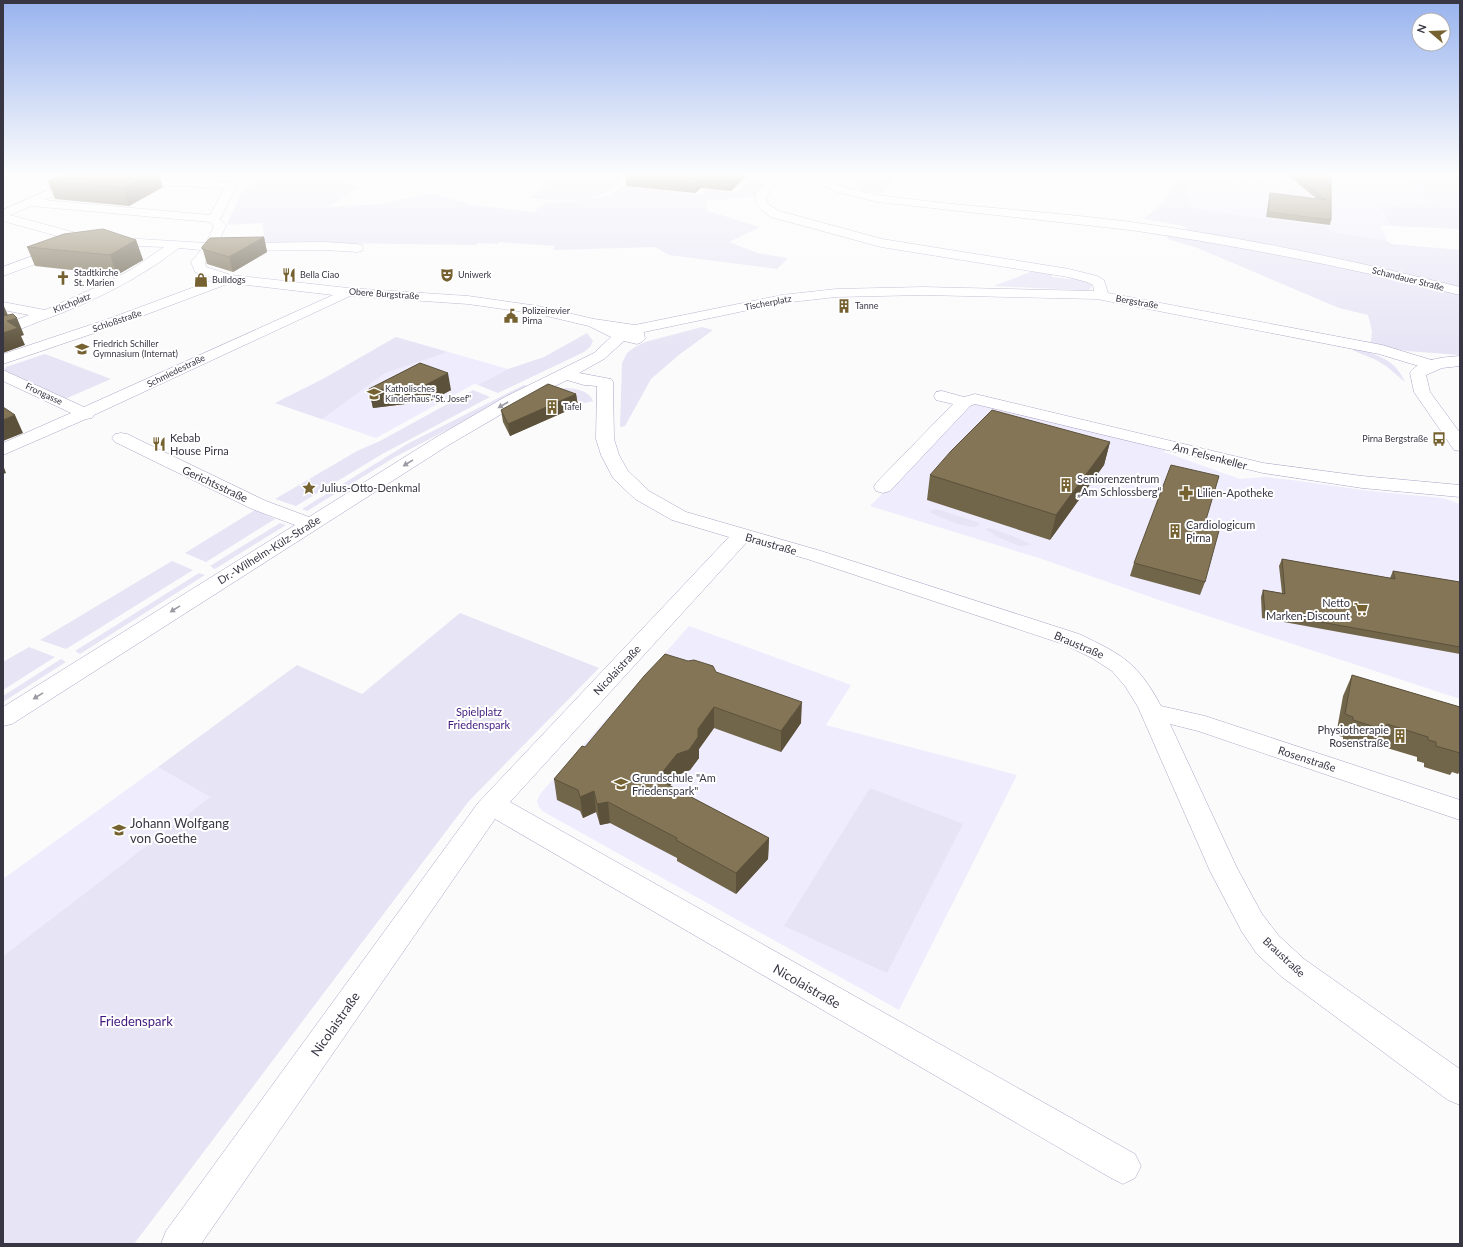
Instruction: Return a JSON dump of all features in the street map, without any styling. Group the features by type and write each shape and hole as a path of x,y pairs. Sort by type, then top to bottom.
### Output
{"street":[{"path":"62,233 90,241 176,244 208,250 325,246 357,248"},
{"path":"208,250 216,233"},
{"path":"845,233 881,243 936,253 1043,268 1082,276 1099,283 1102,295"},
{"name":"Schandauer Straße","path":"1175,233 1337,262 1460,291"},
{"path":"3,272 90,241"},
{"name":"Kirchplatz","path":"3,306 46,314 88,298 138,272 176,244"},
{"name":"Obere Burgstraße","path":"208,250 198,262 200,269 229,278 348,292 468,300 538,310 594,323 636,335"},
{"name":"Schloßstraße","path":"3,359 113,322 229,278"},
{"name":"Bergstraße","path":"836,293 923,290 1102,295 1382,350 1432,365"},
{"name":"Schmiedestraße","path":"3,450 89,412 216,351 348,292"},
{"name":"Tischerplatz","path":"608,365 621,336 636,335 702,317 782,299 836,293"},
{"path":"3,330 46,314"},
{"name":"Obere Burgstraße","path":"594,323 621,336"},
{"name":"Tischerplatz","path":"538,388 566,374 608,365 636,335"},
{"path":"1460,361 1444,362 1432,365 1418,373 1422,392 1460,446"},
{"path":"566,374 584,380 608,365"},
{"name":"Braustraße","path":"608,365 605,439 610,455 620,474 642,495 679,516 814,555 1071,640 1093,649 1114,661 1125,670 1141,692 1153,713 1224,871 1252,923 1268,945 1293,968 1460,1089"},
{"name":"Frongasse","path":"3,375 89,412"},
{"name":"Dr.-Wilhelm-Külz-Straße","path":"3,718 474,422 538,388"},
{"name":"Am Felsenkeller","path":"942,396 964,402 975,399 988,401 1263,468 1362,482 1460,491"},
{"path":"883,487 964,402"},
{"name":"Gerichtsstraße","path":"121,438 259,505 311,524"},
{"name":"Nicolaistraße","path":"179,1244 492,804 742,535"},
{"name":"Rosenstraße","path":"1153,713 1184,717 1203,723 1238,737 1460,810"},
{"name":"Nicolaistraße","path":"492,804 837,1003 1124,1166"}],"shaded area":[{"path":"1338,233 1384,233 1387,241"},
{"name":"Katholisches Kinderhaus \"St. Josef\"","path":"396,337 508,369 478,385 474,384 376,438 275,403 323,379"},
{"path":"976,404 1166,449 1164,452 1240,479 1266,477 1370,491 1443,498 1460,504 1460,699 1159,600 1039,558 870,506 969,406"},
{"path":"689,626 851,685 826,725 1017,775 899,1010 544,812 539,807 537,801 540,794"},
{"name":"Johann Wolfgang von Goethe","path":"158,767 210,797 3,956 3,879"}],"green space":[{"path":"264,233 747,233 729,242 757,253 788,258 777,269 669,255 655,247 553,250 555,246 499,242 497,244 478,243 476,245 265,242"},
{"path":"1195,233 1338,233 1387,241 1392,244 1460,250 1460,287 1334,257"},
{"path":"1168,235 1388,277 1460,295 1460,355 1407,351 1356,342 1357,340 1371,342 1372,331 1368,315 1339,308 1195,247 1167,239"},
{"path":"1035,270 1053,273 1052,277 1070,279 1071,276 1092,284 1092,286 1088,290 1081,292 1079,290 994,286"},
{"path":"702,327 713,330 680,354 651,379 625,426 620,427 622,363 627,353 645,342"},
{"path":"587,333 593,341 590,347 584,352 498,393 478,385 508,369 544,357"},
{"path":"396,337 447,352 385,373 322,419 275,403 323,379"},
{"path":"1355,349 1371,353 1385,359 1396,368 1405,382 1386,366 1352,350"},
{"path":"45,354 111,379 65,399 4,371 6,367"},
{"path":"524,385 530,387 395,457 307,511 302,509 409,443"},
{"path":"568,388 586,393 593,401 585,403 552,391 552,389"},
{"path":"473,390 490,397 384,453 296,506 275,499 357,451 380,441"},
{"path":"935,509 980,523 976,527 959,524 931,513 930,511"},
{"path":"255,510 275,519 206,562 185,553"},
{"path":"280,523 286,525 215,569 210,566"},
{"path":"988,528 1011,535 1031,545 1020,546 995,536 986,530"},
{"path":"172,561 193,570 66,649 40,640"},
{"path":"199,573 205,575 80,654 75,651"},
{"name":"Friedenspark","path":"460,613 599,668 469,801 134,1244 3,1244 3,956 210,797 158,767 297,665 362,694"},
{"path":"29,647 55,657 3,690 3,662"},
{"path":"61,659 66,662 3,702 3,696"},
{"path":"870,788 963,824 887,973 784,926"}],"building":[{"path":"116,233 136,240 110,255 27,247 64,234"},
{"path":"264,237 229,257 202,249 210,238"},
{"path":"13,314 17,318 7,321 18,328 3,333 3,316"},
{"path":"420,363 448,373 422,387 418,385 369,391 369,389"},
{"path":"548,384 576,394 508,424 501,410"},
{"path":"3,407 15,415 3,420"},
{"path":"992,410 1110,442 1056,515 930,475 951,451"},
{"name":"Cardiologicum Pirna","path":"1171,465 1219,476 1205,523 1220,527 1205,582 1134,563"},
{"name":"Netto Marken-Discount","path":"1282,559 1395,579 1393,571 1460,582 1460,647 1265,612 1263,590 1285,594"},
{"name":"Grundschule \"Am Friedenspark\"","path":"665,654 688,661 694,660 713,666 716,672 802,702 781,731 714,707 698,729 698,737 689,750 677,754 657,779 769,838 736,873 676,840 677,838 608,802 597,804 594,791 580,797 578,790 554,779 582,746 585,747 644,676"},
{"path":"1352,675 1460,707 1460,753 1436,746 1436,742 1428,740 1428,737 1387,724 1386,727 1379,725 1378,728 1353,720 1353,717 1345,714"}],"place":[{"name":"Bella Ciao","path":"289,275"},
{"name":"Uniwerk","path":"447,275"},
{"name":"Stadtkirche St. Marien","path":"63,278"},
{"name":"Bulldogs","path":"201,280"},
{"name":"Tanne","path":"844,306"},
{"name":"Polizeirevier Pirna","path":"511,316"},
{"name":"Friedrich Schiller Gymnasium (Internat)","path":"82,349"},
{"name":"Katholisches Kinderhaus \"St. Josef\"","path":"374,394"},
{"name":"Tafel","path":"552,407"},
{"name":"Pirna Bergstraße","path":"1439,439"},
{"name":"Kebab House Pirna","path":"159,444"},
{"name":"Seniorenzentrum „Am Schlossberg“","path":"1066,485"},
{"name":"Julius-Otto-Denkmal","path":"309,488"},
{"name":"Lilien-Apotheke","path":"1186,493"},
{"name":"Cardiologicum Pirna","path":"1175,531"},
{"name":"Netto Marken-Discount","path":"1361,609"},
{"name":"Physiotherapie Rosenstraße","path":"1400,736"},
{"name":"Grundschule \"Am Friedenspark\"","path":"621,784"},
{"name":"Johann Wolfgang von Goethe","path":"119,830"}],"park label":[{"name":"Spielplatz Friedenspark","path":"479,718"}]}
